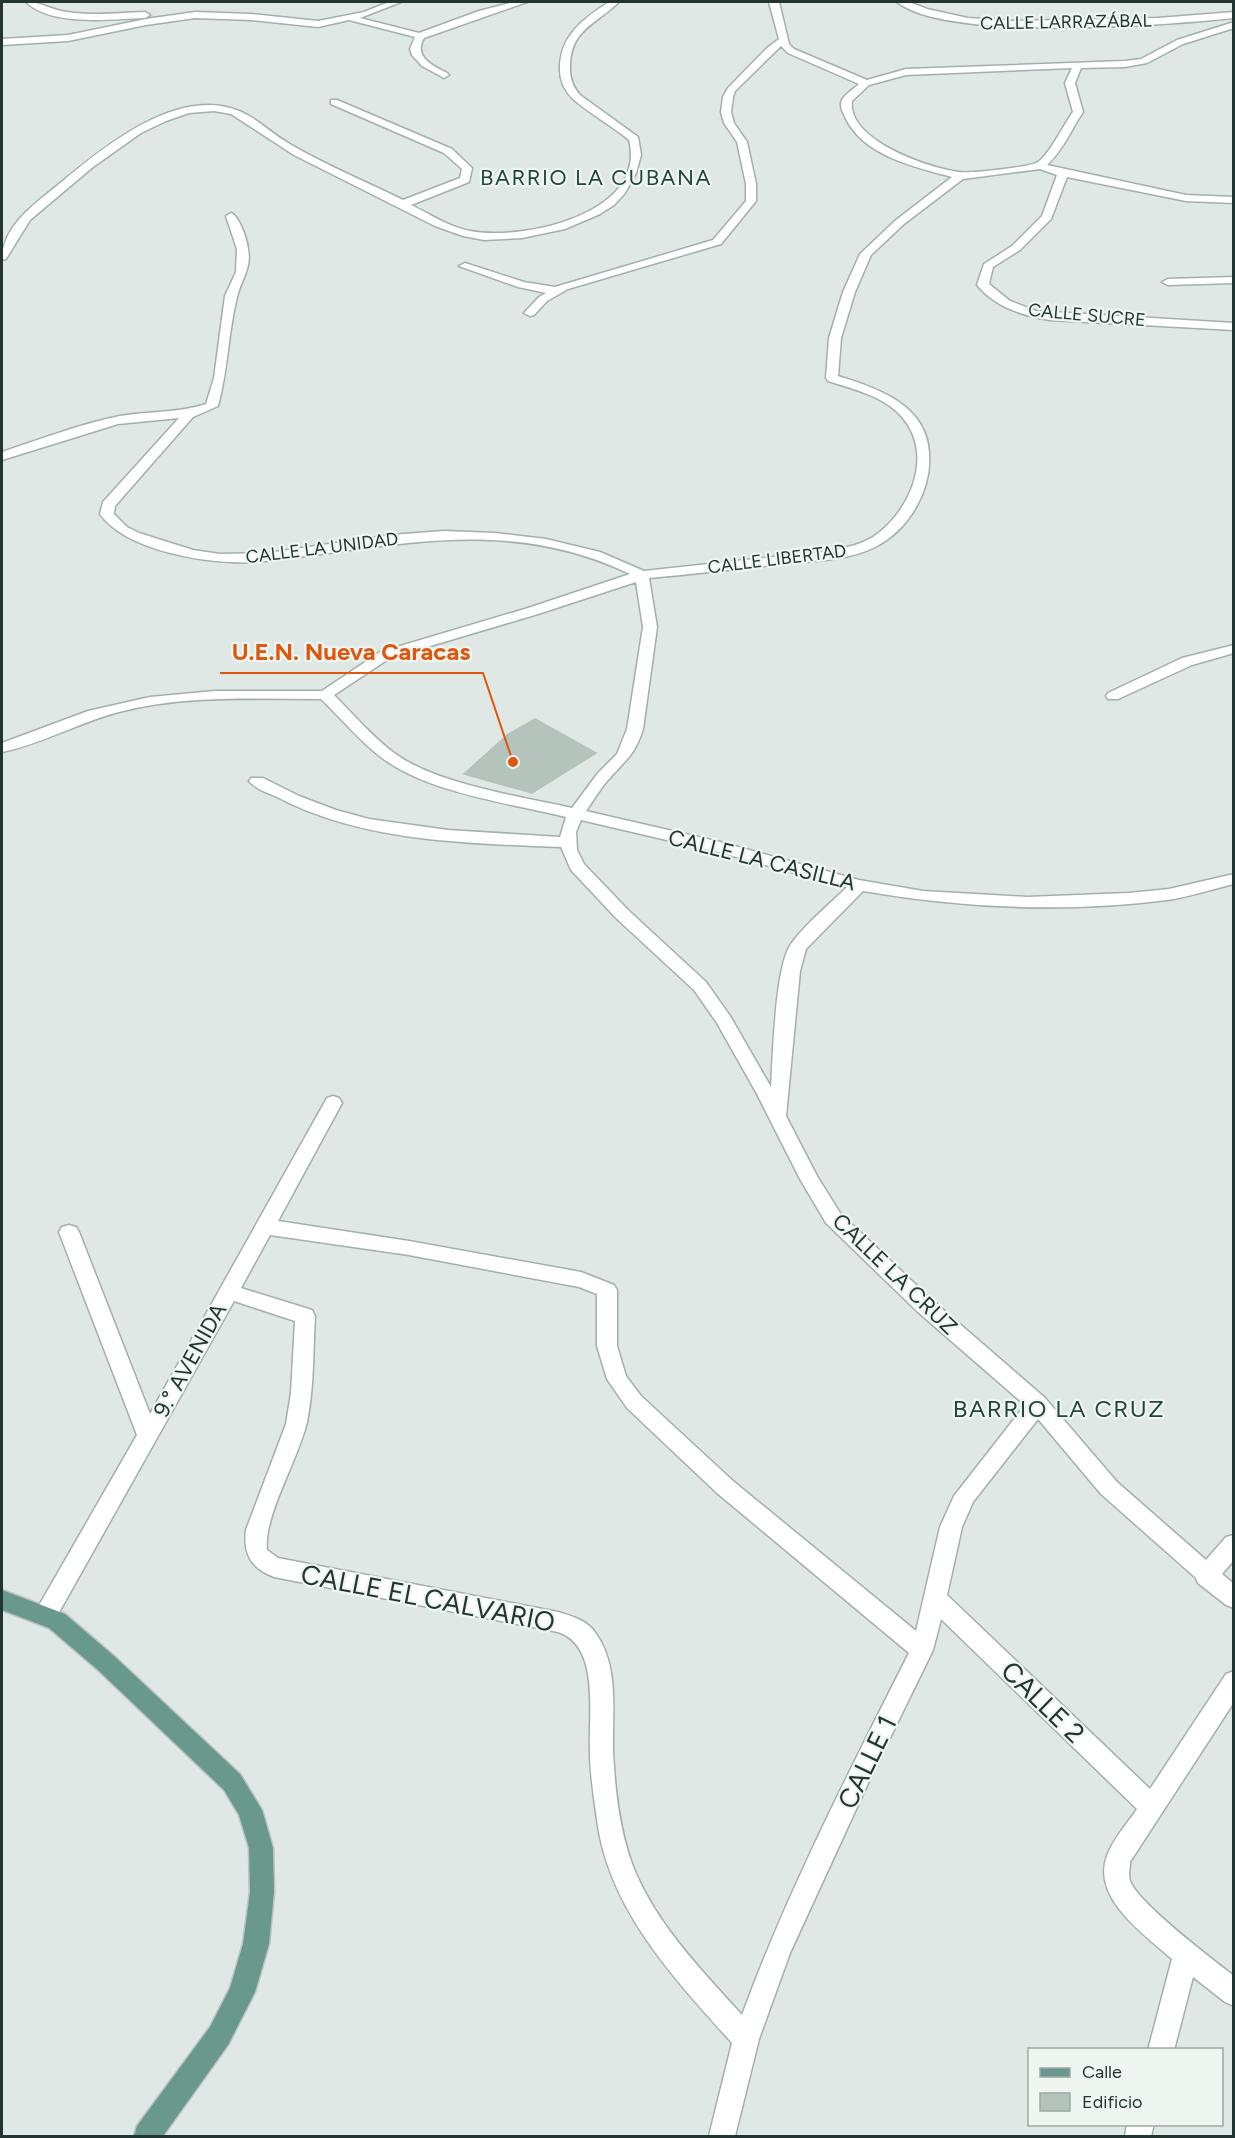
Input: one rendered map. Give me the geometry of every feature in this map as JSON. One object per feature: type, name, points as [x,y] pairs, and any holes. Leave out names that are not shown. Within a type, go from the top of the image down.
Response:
[{"type":"main road","points":[[2,1600],[57,1621],[106,1663],[232,1782],[250,1810],[261,1848],[261,1892],[256,1944],[242,1992],[219,2036],[147,2136]]},
{"type":"street","points":[[31,2],[46,11],[65,14],[251,16],[300,24],[352,18],[396,2]]},
{"type":"street","points":[[444,75],[420,62],[414,49],[420,36],[482,13],[522,2]]},
{"type":"street","points":[[2,257],[26,218],[126,139],[161,119],[186,110],[215,108],[240,113],[266,135],[302,155],[457,231],[490,237],[540,232],[575,222],[601,210],[614,200],[630,175],[638,155],[634,139],[576,97],[566,81],[564,55],[568,41],[574,33],[614,2]]},
{"type":"street","points":[[774,2],[785,45],[797,56],[866,83]]},
{"type":"street","name":"CALLE LARRAZÁBAL","points":[[902,2],[948,18],[979,24],[1128,22],[1233,15]]},
{"type":"street","points":[[2,42],[68,38],[146,22],[195,15]]},
{"type":"street","points":[[352,18],[420,36]]},
{"type":"street","points":[[1233,26],[1180,42],[1144,61],[1077,67],[906,72],[866,83],[847,100],[846,108],[847,115],[862,134],[895,156],[960,176],[1040,166],[1063,173],[1186,198],[1233,200]]},
{"type":"street","points":[[530,313],[543,299],[556,291],[619,269],[717,242],[751,201],[751,184],[742,142],[729,123],[726,112],[728,97],[731,90],[770,50],[784,40]]},
{"type":"street","points":[[1040,166],[1054,153],[1064,131],[1078,112],[1070,83],[1077,67]]},
{"type":"street","points":[[334,102],[448,152],[467,168],[465,180],[457,185],[403,204]]},
{"type":"street","name":"CALLE SUCRE","points":[[1063,173],[1047,217],[1016,248],[988,266],[983,285],[990,293],[1016,308],[1036,314],[1189,322],[1233,327]]},
{"type":"street","name":"CALLE LIBERTAD","points":[[324,695],[385,655],[533,611],[642,575],[829,555],[857,549],[878,540],[895,525],[913,499],[921,482],[925,464],[922,436],[905,412],[885,399],[832,378],[835,338],[849,292],[866,254],[900,222],[960,176]]},
{"type":"street","name":"CALLE LA UNIDAD","points":[[231,216],[243,249],[242,272],[231,296],[220,378],[212,406],[189,414],[108,505],[107,513],[114,524],[129,534],[208,557],[238,559],[409,537],[498,538],[573,547],[618,562],[642,575]]},
{"type":"street","points":[[465,266],[522,285],[556,291]]},
{"type":"street","points":[[1168,282],[1233,280]]},
{"type":"street","points":[[2,456],[102,425],[136,417],[155,414],[189,414]]},
{"type":"street","points":[[257,781],[299,804],[379,827],[471,837],[569,842],[568,832],[575,815],[603,776],[623,757],[635,729],[650,627],[642,575]]},
{"type":"street","points":[[1113,696],[1186,663],[1233,649]]},
{"type":"street","points":[[2,748],[114,708],[150,701],[196,697],[324,695]]},
{"type":"street","name":"CALLE LA CASILLA","points":[[324,695],[391,758],[415,772],[476,791],[720,847],[859,885],[923,896],[1027,902],[1169,894],[1233,879]]},
{"type":"street","name":"CALLE LA CRUZ","points":[[569,842],[569,850],[576,866],[622,914],[700,986],[724,1020],[778,1117],[809,1179],[834,1218],[925,1306],[1038,1404],[1109,1488],[1233,1598]]},
{"type":"street","points":[[778,1117],[786,1006],[791,971],[798,946],[859,885]]},
{"type":"street","name":"9.° AVENIDA","points":[[45,1616],[229,1292],[333,1103]]},
{"type":"street","points":[[265,1227],[409,1248],[581,1281],[607,1290],[607,1346],[617,1379],[634,1402],[725,1487],[922,1650]]},
{"type":"street","points":[[69,1232],[148,1436]]},
{"type":"street","name":"CALLE EL CALVARIO","points":[[229,1292],[305,1316],[301,1393],[296,1424],[257,1530],[254,1548],[261,1561],[274,1567],[558,1622],[578,1629],[588,1639],[597,1665],[602,1763],[609,1824],[620,1869],[644,1916],[685,1970],[746,2039]]},
{"type":"street","name":"CALLE 1","points":[[722,2136],[746,2039],[779,1949],[861,1773],[922,1650],[951,1527],[965,1496],[1038,1404]]},
{"type":"street","points":[[1206,1576],[1233,1544]]},
{"type":"street","name":"CALLE 2","points":[[935,1598],[1151,1806]]},
{"type":"street","points":[[1233,1681],[1118,1859],[1117,1882],[1130,1902],[1186,1954],[1233,1993]]},
{"type":"street","points":[[1161,2048],[1186,1954]]},
{"type":"building","points":[[535,719],[596,753],[532,793],[464,774],[507,735]]},
{"type":"place","name":"U.E.N. Nueva Caracas","points":[[513,762]]},
{"type":"district","name":"BARRIO LA CUBANA","points":[[596,177]]},
{"type":"district","name":"BARRIO LA CRUZ","points":[[1059,1408]]}]
